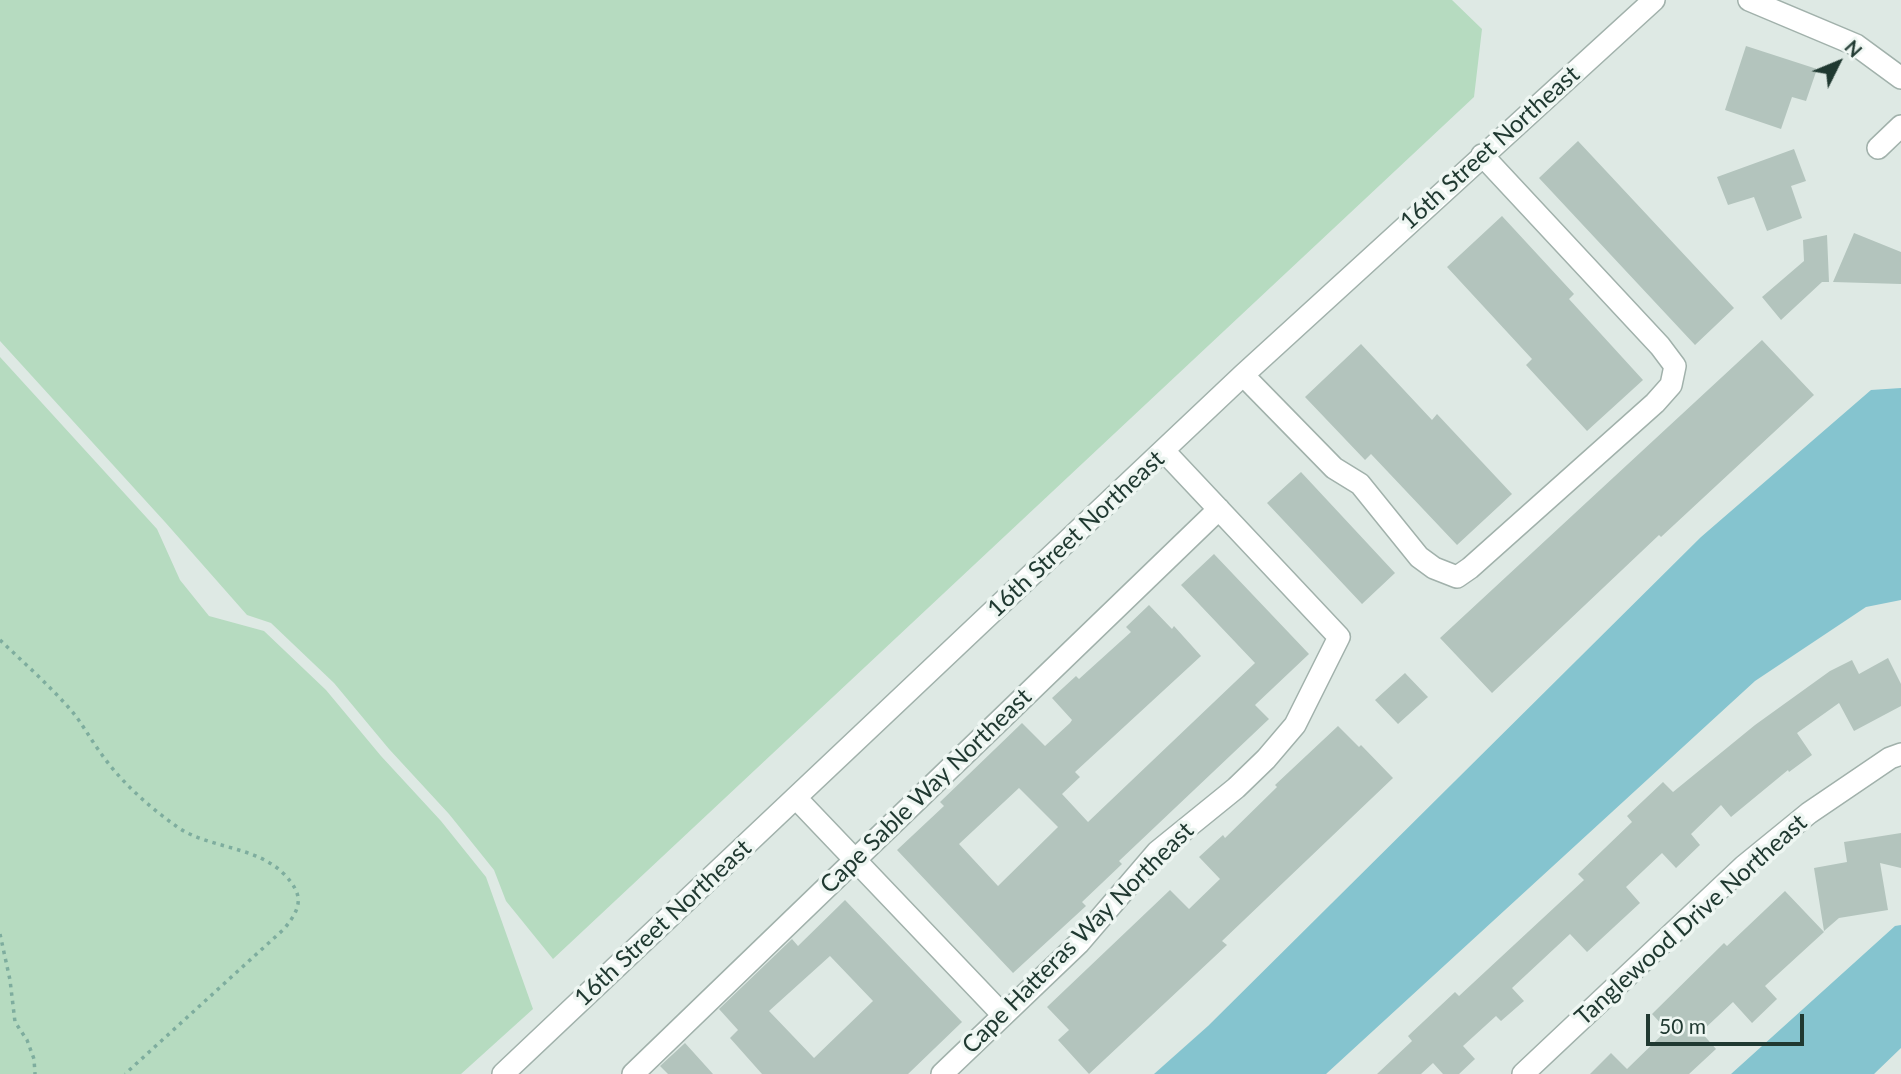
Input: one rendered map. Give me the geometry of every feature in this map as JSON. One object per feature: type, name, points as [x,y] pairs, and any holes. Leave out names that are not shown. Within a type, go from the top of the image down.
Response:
[{"type":"street","name":"16th Street Northeast","points":[[503,1074],[1243,375],[1654,0]]},
{"type":"street","points":[[1749,0],[1856,45],[1901,78]]},
{"type":"street","points":[[1878,148],[1901,126]]},
{"type":"street","points":[[1243,375],[1334,468],[1360,484],[1419,556],[1434,568],[1457,577],[1655,403],[1671,385],[1675,366],[1660,346],[1482,155]]},
{"type":"street","points":[[1164,450],[1219,509]]},
{"type":"street","name":"Cape Hatteras Way Northeast","points":[[942,1074],[1079,943],[1157,852],[1236,788],[1266,759],[1295,724],[1339,637],[1219,509]]},
{"type":"street","name":"Cape Sable Way Northeast","points":[[633,1074],[1219,509]]},
{"type":"street","name":"Tanglewood Drive Northeast","points":[[1523,1074],[1744,866],[1809,813],[1890,758],[1901,754]]},
{"type":"street","points":[[796,797],[1003,1015]]},
{"type":"path","points":[[0,640],[68,706],[124,782],[151,807],[179,828],[240,849],[270,863],[283,873],[297,890],[299,902],[295,915],[284,929],[125,1074]]},
{"type":"path","points":[[0,934],[10,980],[15,1022],[27,1040],[34,1059],[34,1074]]},
{"type":"green space","points":[[0,0],[1452,0],[1482,29],[1474,97],[553,959],[506,901],[494,870],[449,814],[389,749],[334,683],[271,623],[247,615],[0,341]]},
{"type":"green space","points":[[0,357],[157,529],[180,580],[209,616],[264,631],[326,690],[381,756],[441,821],[486,877],[533,1009],[461,1074],[0,1074]]},
{"type":"water","points":[[1901,388],[1901,600],[1866,607],[1755,681],[1326,1074],[1154,1074],[1208,1026],[1701,537],[1871,390]]},
{"type":"water","points":[[1901,925],[1901,1048],[1874,1074],[1731,1074],[1895,926]]},
{"type":"building","points":[[1746,46],[1817,69],[1806,101],[1792,97],[1781,129],[1725,110]]},
{"type":"building","points":[[1578,141],[1734,308],[1695,345],[1539,178]]},
{"type":"building","points":[[1794,149],[1806,181],[1791,186],[1802,218],[1767,231],[1754,197],[1728,205],[1717,177]]},
{"type":"building","points":[[1502,216],[1574,294],[1569,299],[1643,380],[1587,431],[1526,365],[1532,359],[1447,267]]},
{"type":"building","points":[[1854,233],[1901,252],[1901,284],[1833,282]]},
{"type":"building","points":[[1827,235],[1829,282],[1822,282],[1781,320],[1762,297],[1804,261],[1803,240]]},
{"type":"building","points":[[1762,340],[1814,395],[1661,537],[1659,535],[1492,693],[1440,638]]},
{"type":"building","points":[[1361,344],[1432,420],[1437,414],[1512,494],[1457,545],[1371,454],[1365,460],[1305,397]]},
{"type":"building","points":[[1301,472],[1395,573],[1362,604],[1267,503]]},
{"type":"building","points":[[1214,554],[1309,654],[1255,705],[1269,719],[1119,861],[1122,864],[1082,902],[1086,906],[1013,973],[897,850],[944,806],[940,802],[1022,723],[1045,746],[1070,723],[1072,720],[1052,698],[1076,676],[1079,679],[1131,632],[1126,627],[1149,605],[1172,629],[1174,626],[1201,656],[1075,772],[1080,777],[1062,794],[1088,822],[1255,663],[1181,585]],"holes":[[[1019,788],[1058,827],[998,886],[959,844]]]},
{"type":"building","points":[[1888,658],[1901,684],[1901,706],[1854,731],[1839,703],[1797,733],[1812,755],[1789,772],[1788,770],[1731,817],[1721,805],[1691,834],[1700,845],[1676,868],[1662,853],[1626,887],[1640,903],[1587,952],[1570,934],[1512,988],[1524,1001],[1501,1021],[1496,1016],[1463,1046],[1475,1059],[1459,1074],[1443,1074],[1433,1063],[1421,1074],[1377,1074],[1412,1041],[1408,1036],[1455,992],[1459,996],[1584,880],[1578,874],[1632,822],[1627,816],[1663,782],[1673,792],[1755,725],[1830,671],[1852,660],[1859,674]]},
{"type":"building","points":[[1405,673],[1428,697],[1398,724],[1375,700]]},
{"type":"building","points":[[1338,726],[1393,778],[1222,941],[1227,945],[1089,1074],[1058,1040],[1069,1030],[1047,1007],[1170,890],[1189,909],[1220,879],[1199,857],[1223,835],[1225,838],[1277,787],[1275,785]]},
{"type":"building","points":[[1901,833],[1901,868],[1880,863],[1888,910],[1839,918],[1824,931],[1814,868],[1847,862],[1844,842]]},
{"type":"building","points":[[1785,891],[1824,932],[1765,986],[1777,999],[1752,1023],[1733,1002],[1701,1032],[1716,1049],[1689,1074],[1590,1074],[1611,1053],[1627,1069],[1667,1030],[1652,1014],[1724,943],[1727,946]]},
{"type":"building","points":[[845,900],[962,1022],[908,1074],[762,1074],[730,1038],[738,1030],[719,1009],[792,939],[798,946]],"holes":[[[830,956],[873,1001],[814,1058],[769,1011]]]},
{"type":"building","points":[[685,1043],[713,1074],[668,1074],[660,1066]]}]
